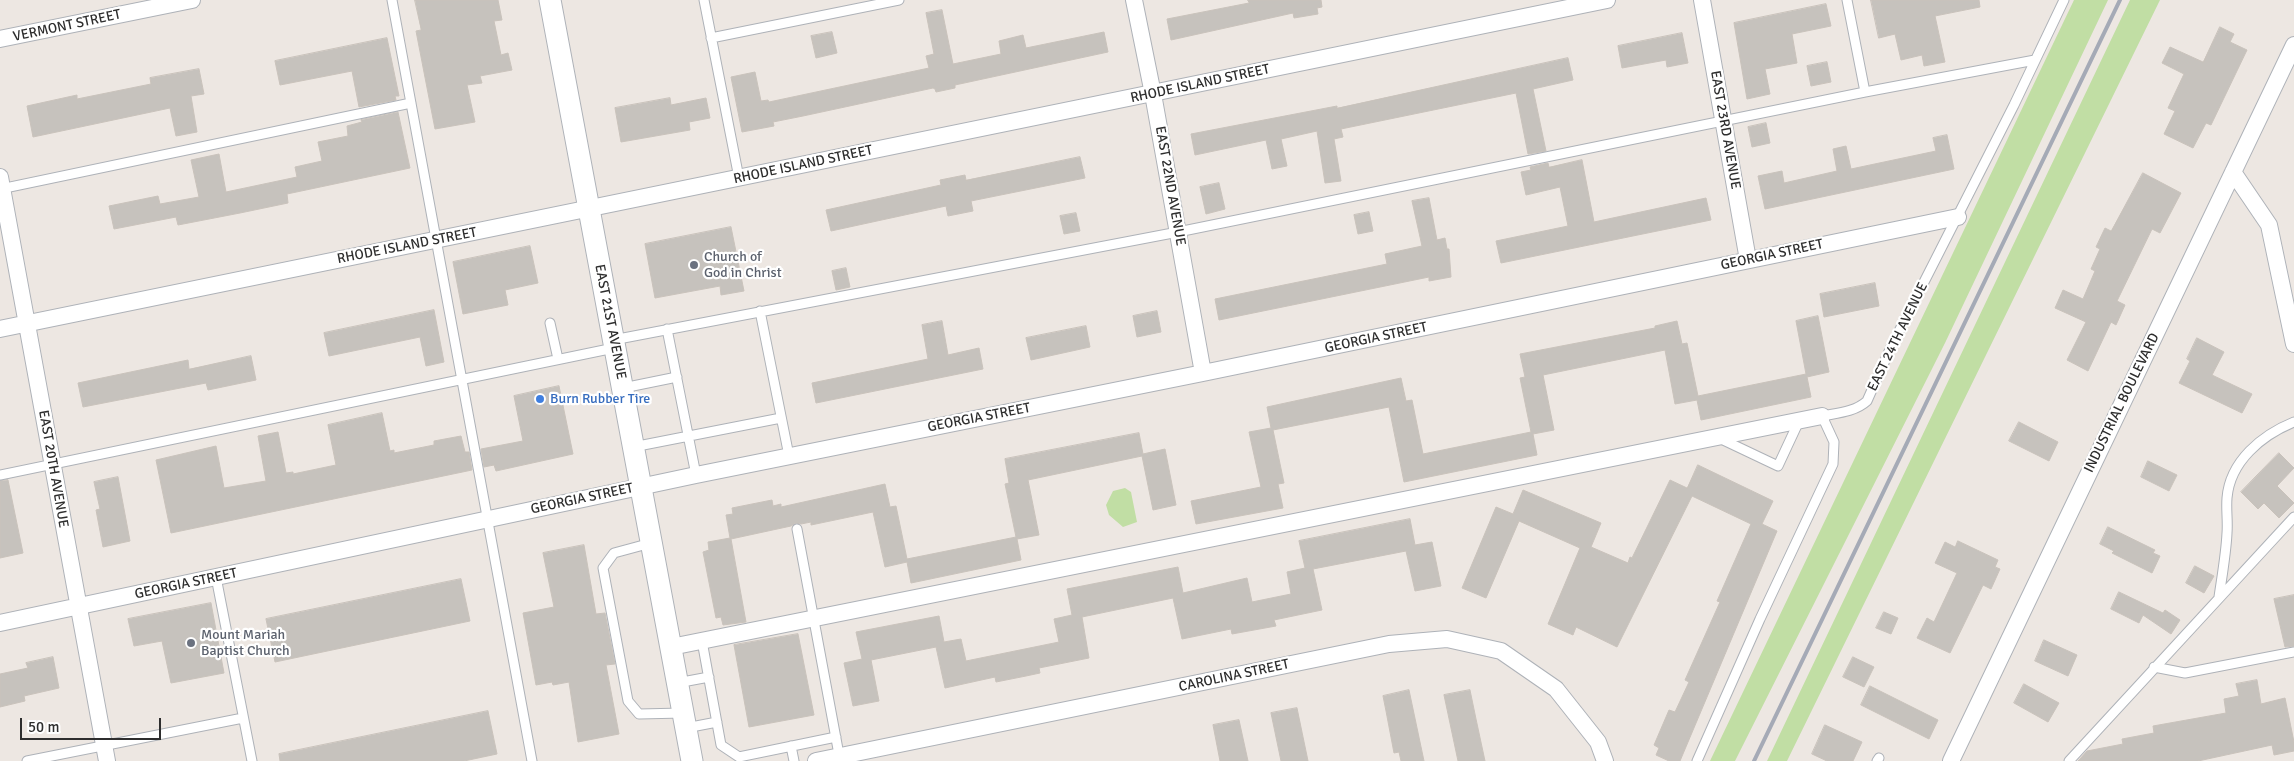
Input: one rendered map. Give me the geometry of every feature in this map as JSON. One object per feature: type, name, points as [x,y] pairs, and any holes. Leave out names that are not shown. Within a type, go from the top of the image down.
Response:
[{"type":"street","name":"VERMONT STREET","points":[[0,39],[192,0]]},
{"type":"street","name":"EAST 21ST AVENUE","points":[[550,0],[692,761]]},
{"type":"street","name":"EAST 22ND AVENUE","points":[[1134,0],[1154,94],[1203,373]]},
{"type":"street","name":"RHODE ISLAND STREET","points":[[0,329],[1607,0]]},
{"type":"street","name":"EAST 23RD AVENUE","points":[[1702,0],[1748,260]]},
{"type":"street","name":"INDUSTRIAL BOULEVARD","points":[[1951,761],[2294,45]]},
{"type":"street","points":[[2233,172],[2269,225],[2291,312],[2294,344]]},
{"type":"street","name":"EAST 20TH AVENUE","points":[[1,185],[105,753]]},
{"type":"street","name":"GEORGIA STREET","points":[[0,623],[696,475],[1203,373],[1958,216]]},
{"type":"street","points":[[670,647],[1822,416]]},
{"type":"street","name":"CAROLINA STREET","points":[[816,761],[840,759],[1389,644],[1447,639],[1501,651],[1556,689],[1598,742],[1604,761]]},
{"type":"lane","points":[[392,0],[532,761]]},
{"type":"lane","points":[[704,0],[739,178]]},
{"type":"lane","points":[[711,38],[899,0]]},
{"type":"lane","points":[[1847,0],[1865,92]]},
{"type":"lane","name":"EAST 24TH AVENUE","points":[[1822,416],[1851,410],[1867,401],[1891,348],[2064,0]]},
{"type":"lane","points":[[0,475],[558,359],[667,329],[1178,232],[1865,92],[2035,60]]},
{"type":"lane","points":[[1,185],[411,103]]},
{"type":"lane","points":[[760,311],[790,456]]},
{"type":"lane","points":[[550,323],[558,359]]},
{"type":"lane","points":[[667,329],[696,475]]},
{"type":"lane","points":[[622,388],[677,377]]},
{"type":"lane","points":[[1697,761],[1760,618],[1833,464],[1834,442],[1822,416]]},
{"type":"lane","points":[[633,447],[781,418]]},
{"type":"lane","points":[[1718,438],[1778,466],[1799,421]]},
{"type":"lane","points":[[2219,597],[2227,533],[2227,498],[2232,479],[2250,450],[2261,440],[2294,422]]},
{"type":"lane","points":[[2069,761],[2294,517]]},
{"type":"lane","points":[[797,529],[840,759]]},
{"type":"lane","points":[[651,543],[614,553],[603,568],[628,701],[639,714],[684,721],[717,722]]},
{"type":"lane","points":[[216,577],[252,761]]},
{"type":"lane","points":[[702,641],[721,745],[739,757],[749,758],[791,746],[836,737]]},
{"type":"lane","points":[[2154,667],[2185,673],[2294,652]]},
{"type":"lane","points":[[678,683],[709,677]]},
{"type":"lane","points":[[27,761],[105,753],[243,718]]},
{"type":"lane","points":[[791,746],[794,761]]},
{"type":"green space","points":[[2074,0],[2108,0],[1945,343],[1735,761],[1710,761]]},
{"type":"green space","points":[[2130,0],[2160,0],[1787,761],[1767,761]]},
{"type":"green space","points":[[1125,488],[1131,492],[1137,522],[1123,527],[1109,515],[1106,505],[1113,491]]},
{"type":"building","points":[[415,0],[498,0],[502,20],[494,21],[501,55],[508,53],[512,70],[480,76],[482,83],[467,85],[475,122],[435,129],[416,31],[421,30]]},
{"type":"building","points":[[1248,0],[1321,0],[1322,7],[1317,8],[1318,14],[1294,18],[1293,13],[1171,40],[1167,19],[1249,3]]},
{"type":"building","points":[[1871,0],[1979,0],[1980,7],[1935,16],[1945,62],[1924,66],[1922,55],[1901,60],[1895,34],[1879,38]]},
{"type":"building","points":[[1826,4],[1831,26],[1792,34],[1797,63],[1765,69],[1770,94],[1747,99],[1734,23]]},
{"type":"building","points":[[942,10],[953,64],[1001,54],[999,41],[1023,35],[1026,48],[1104,32],[1108,52],[955,85],[955,88],[936,92],[933,88],[773,122],[774,126],[742,132],[731,77],[755,72],[761,101],[768,100],[769,102],[929,68],[926,56],[934,54],[926,13]]},
{"type":"building","points":[[2220,27],[2234,34],[2230,42],[2247,50],[2211,125],[2206,123],[2193,148],[2164,134],[2175,111],[2168,108],[2184,74],[2162,63],[2170,47],[2203,62]]},
{"type":"building","points":[[832,32],[837,53],[816,58],[811,36]]},
{"type":"building","points":[[1682,33],[1688,63],[1667,67],[1666,60],[1622,68],[1618,46]]},
{"type":"building","points":[[387,38],[399,96],[395,96],[396,100],[359,107],[352,71],[280,85],[275,61]]},
{"type":"building","points":[[1568,58],[1573,80],[1533,89],[1546,151],[1528,154],[1516,93],[1341,129],[1343,137],[1334,139],[1341,181],[1325,183],[1317,131],[1281,139],[1287,166],[1272,169],[1266,140],[1195,155],[1191,134],[1337,106],[1337,108]]},
{"type":"building","points":[[1827,62],[1831,82],[1811,86],[1807,66]]},
{"type":"building","points":[[199,69],[204,94],[191,96],[197,132],[176,136],[170,108],[33,137],[27,106],[77,95],[77,99],[151,84],[150,78]]},
{"type":"building","points":[[670,98],[671,105],[706,98],[710,118],[689,122],[690,130],[621,142],[615,108]]},
{"type":"building","points":[[398,112],[410,168],[287,194],[288,203],[240,213],[178,225],[176,217],[114,229],[109,206],[158,196],[160,204],[199,197],[191,160],[219,154],[226,192],[297,177],[295,167],[322,161],[318,142],[348,136],[347,126],[362,122],[361,120]]},
{"type":"building","points":[[1766,123],[1770,143],[1752,147],[1748,127]]},
{"type":"building","points":[[1947,135],[1954,169],[1765,209],[1758,176],[1782,171],[1784,183],[1837,171],[1833,149],[1846,146],[1851,169],[1936,151],[1933,138]]},
{"type":"building","points":[[1080,157],[1085,178],[971,201],[973,211],[948,216],[946,206],[831,231],[826,210],[941,185],[940,180],[965,175],[966,180]]},
{"type":"building","points":[[1582,160],[1594,222],[1706,198],[1711,220],[1501,263],[1496,241],[1568,226],[1560,187],[1526,195],[1521,172],[1531,170],[1530,167],[1548,163],[1549,167]]},
{"type":"building","points":[[2143,173],[2181,193],[2160,233],[2152,229],[2117,301],[2125,305],[2116,325],[2111,322],[2088,371],[2067,360],[2086,322],[2055,308],[2063,290],[2083,299],[2095,271],[2091,269],[2100,249],[2096,247],[2105,228],[2111,231]]},
{"type":"building","points":[[1219,183],[1225,209],[1206,214],[1200,187]]},
{"type":"building","points":[[1429,198],[1437,240],[1445,238],[1447,249],[1449,249],[1451,277],[1429,281],[1429,277],[1219,320],[1215,299],[1387,264],[1385,254],[1422,246],[1412,201]]},
{"type":"building","points":[[1369,212],[1373,231],[1358,234],[1354,215]]},
{"type":"building","points":[[1076,213],[1080,231],[1064,234],[1060,216]]},
{"type":"building","name":"Church of God in Christ","points":[[731,227],[744,291],[721,295],[720,286],[655,298],[645,244]]},
{"type":"building","points":[[530,246],[538,283],[505,290],[508,305],[463,314],[453,262]]},
{"type":"building","points":[[846,268],[850,287],[836,290],[832,271]]},
{"type":"building","points":[[1875,283],[1879,306],[1824,317],[1820,294]]},
{"type":"building","points":[[434,310],[444,362],[426,366],[420,337],[329,356],[324,333]]},
{"type":"building","points":[[1157,311],[1161,332],[1137,337],[1133,316]]},
{"type":"building","points":[[1818,316],[1829,372],[1807,377],[1811,397],[1701,420],[1697,400],[1675,404],[1665,350],[1543,375],[1554,430],[1533,434],[1537,455],[1404,482],[1389,407],[1273,430],[1284,483],[1278,484],[1283,508],[1196,524],[1191,501],[1261,487],[1249,432],[1271,428],[1267,407],[1401,378],[1406,401],[1412,400],[1423,454],[1531,432],[1520,378],[1525,377],[1520,354],[1655,328],[1655,326],[1677,321],[1682,344],[1687,343],[1698,396],[1806,374],[1796,321]]},
{"type":"building","points":[[942,321],[948,355],[979,348],[983,369],[816,403],[812,383],[928,359],[922,325]]},
{"type":"building","points":[[1086,326],[1090,347],[1031,360],[1026,338]]},
{"type":"building","points":[[2197,338],[2224,352],[2212,375],[2252,394],[2242,413],[2179,383],[2190,361],[2187,359]]},
{"type":"building","points":[[251,356],[256,380],[208,390],[206,383],[83,407],[78,383],[188,360],[189,369]]},
{"type":"building","points":[[559,386],[573,454],[496,471],[494,465],[484,467],[481,449],[523,441],[514,396]]},
{"type":"building","points":[[382,413],[390,451],[394,450],[394,453],[434,445],[434,441],[461,436],[465,452],[469,452],[472,470],[171,533],[156,460],[216,446],[224,488],[266,481],[258,436],[278,432],[286,473],[293,472],[293,474],[336,465],[328,425]]},
{"type":"building","points":[[2019,422],[2058,442],[2049,461],[2009,441]]},
{"type":"building","points":[[1139,433],[1143,454],[1165,449],[1176,505],[1153,510],[1142,456],[1028,480],[1039,535],[1017,539],[1021,560],[911,583],[907,562],[885,567],[873,512],[811,525],[811,522],[796,523],[791,526],[731,539],[746,622],[723,625],[721,617],[716,618],[703,552],[709,550],[708,542],[730,538],[726,515],[733,514],[732,508],[772,500],[773,506],[781,504],[781,507],[885,484],[890,507],[896,506],[907,559],[1016,537],[1005,484],[1009,483],[1005,459]]},
{"type":"building","points":[[2279,453],[2294,468],[2277,486],[2294,503],[2279,518],[2264,503],[2258,509],[2241,492]]},
{"type":"building","points":[[2148,461],[2177,475],[2169,491],[2141,477]]},
{"type":"building","points":[[1698,465],[1773,501],[1762,524],[1777,531],[1680,761],[1669,761],[1656,755],[1659,748],[1654,745],[1669,710],[1675,712],[1689,682],[1685,680],[1720,602],[1717,601],[1751,524],[1692,496],[1617,647],[1576,627],[1573,635],[1548,624],[1580,548],[1519,521],[1486,598],[1462,588],[1496,507],[1513,514],[1523,490],[1601,523],[1591,547],[1628,563],[1670,480],[1687,488]]},
{"type":"building","points":[[118,477],[130,541],[103,547],[96,510],[100,509],[94,482]]},
{"type":"building","points":[[8,480],[23,553],[0,558],[0,481]]},
{"type":"building","points":[[1410,519],[1415,545],[1432,542],[1441,586],[1415,591],[1406,551],[1313,569],[1322,610],[1274,620],[1276,626],[1232,634],[1231,629],[1182,639],[1173,598],[1082,617],[1089,658],[1039,668],[1040,673],[1026,676],[996,682],[995,677],[945,688],[936,647],[871,660],[879,701],[853,706],[844,663],[862,659],[856,632],[939,616],[944,642],[961,639],[966,661],[1059,642],[1054,619],[1072,615],[1067,589],[1178,567],[1183,593],[1247,578],[1252,602],[1291,594],[1287,572],[1305,568],[1299,541]]},
{"type":"building","points":[[2108,527],[2155,550],[2153,553],[2160,556],[2152,573],[2112,553],[2114,551],[2100,544]]},
{"type":"building","points":[[1958,541],[1998,560],[1995,567],[2000,569],[1991,589],[1983,585],[1950,653],[1917,638],[1927,618],[1934,622],[1957,573],[1935,563],[1945,542],[1955,547]]},
{"type":"building","points":[[584,545],[596,614],[605,613],[615,664],[606,665],[619,734],[578,742],[569,682],[553,685],[552,682],[536,685],[523,613],[554,607],[543,553]]},
{"type":"building","points":[[2195,566],[2214,576],[2204,593],[2186,583]]},
{"type":"building","points":[[461,579],[470,621],[275,662],[266,619]]},
{"type":"building","points":[[2119,592],[2163,613],[2165,610],[2180,620],[2171,634],[2143,615],[2139,623],[2111,609]]},
{"type":"building","points":[[2294,595],[2294,646],[2285,647],[2274,599]]},
{"type":"building","name":"Mount Mariah Baptist Church","points":[[211,603],[224,673],[171,683],[162,641],[134,646],[128,619]]},
{"type":"building","points":[[1884,612],[1898,618],[1891,634],[1876,628]]},
{"type":"building","points":[[798,634],[814,715],[749,727],[734,645]]},
{"type":"building","points":[[2044,640],[2077,655],[2068,676],[2035,661]]},
{"type":"building","points":[[53,657],[59,688],[24,696],[25,701],[0,707],[0,674],[28,668],[26,663]]},
{"type":"building","points":[[1853,657],[1874,667],[1864,687],[1843,677]]},
{"type":"building","points":[[2257,680],[2261,704],[2285,698],[2294,742],[2294,751],[2274,755],[2272,745],[2198,761],[2078,761],[2087,751],[2123,744],[2122,739],[2154,733],[2153,726],[2226,713],[2224,699],[2239,696],[2236,684]]},
{"type":"building","points":[[2024,684],[2059,703],[2048,722],[2014,703]]},
{"type":"building","points":[[1870,686],[1938,720],[1929,739],[1861,705]]},
{"type":"building","points":[[1409,690],[1424,761],[1401,761],[1399,752],[1394,753],[1383,696]]},
{"type":"building","points":[[1470,690],[1485,761],[1458,761],[1444,695]]},
{"type":"building","points":[[1297,708],[1308,761],[1281,761],[1271,713]]},
{"type":"building","points":[[488,711],[497,754],[464,761],[280,761],[279,754]]},
{"type":"building","points":[[1239,720],[1248,761],[1220,761],[1213,725]]},
{"type":"building","points":[[1825,725],[1862,742],[1853,761],[1827,761],[1812,754]]},
{"type":"railway","points":[[1754,761],[2120,0]]},
{"type":"place","name":"Church of God in Christ","points":[[694,265]]},
{"type":"place","name":"Burn Rubber Tire","points":[[540,399]]},
{"type":"place","name":"Mount Mariah Baptist Church","points":[[191,643]]}]
